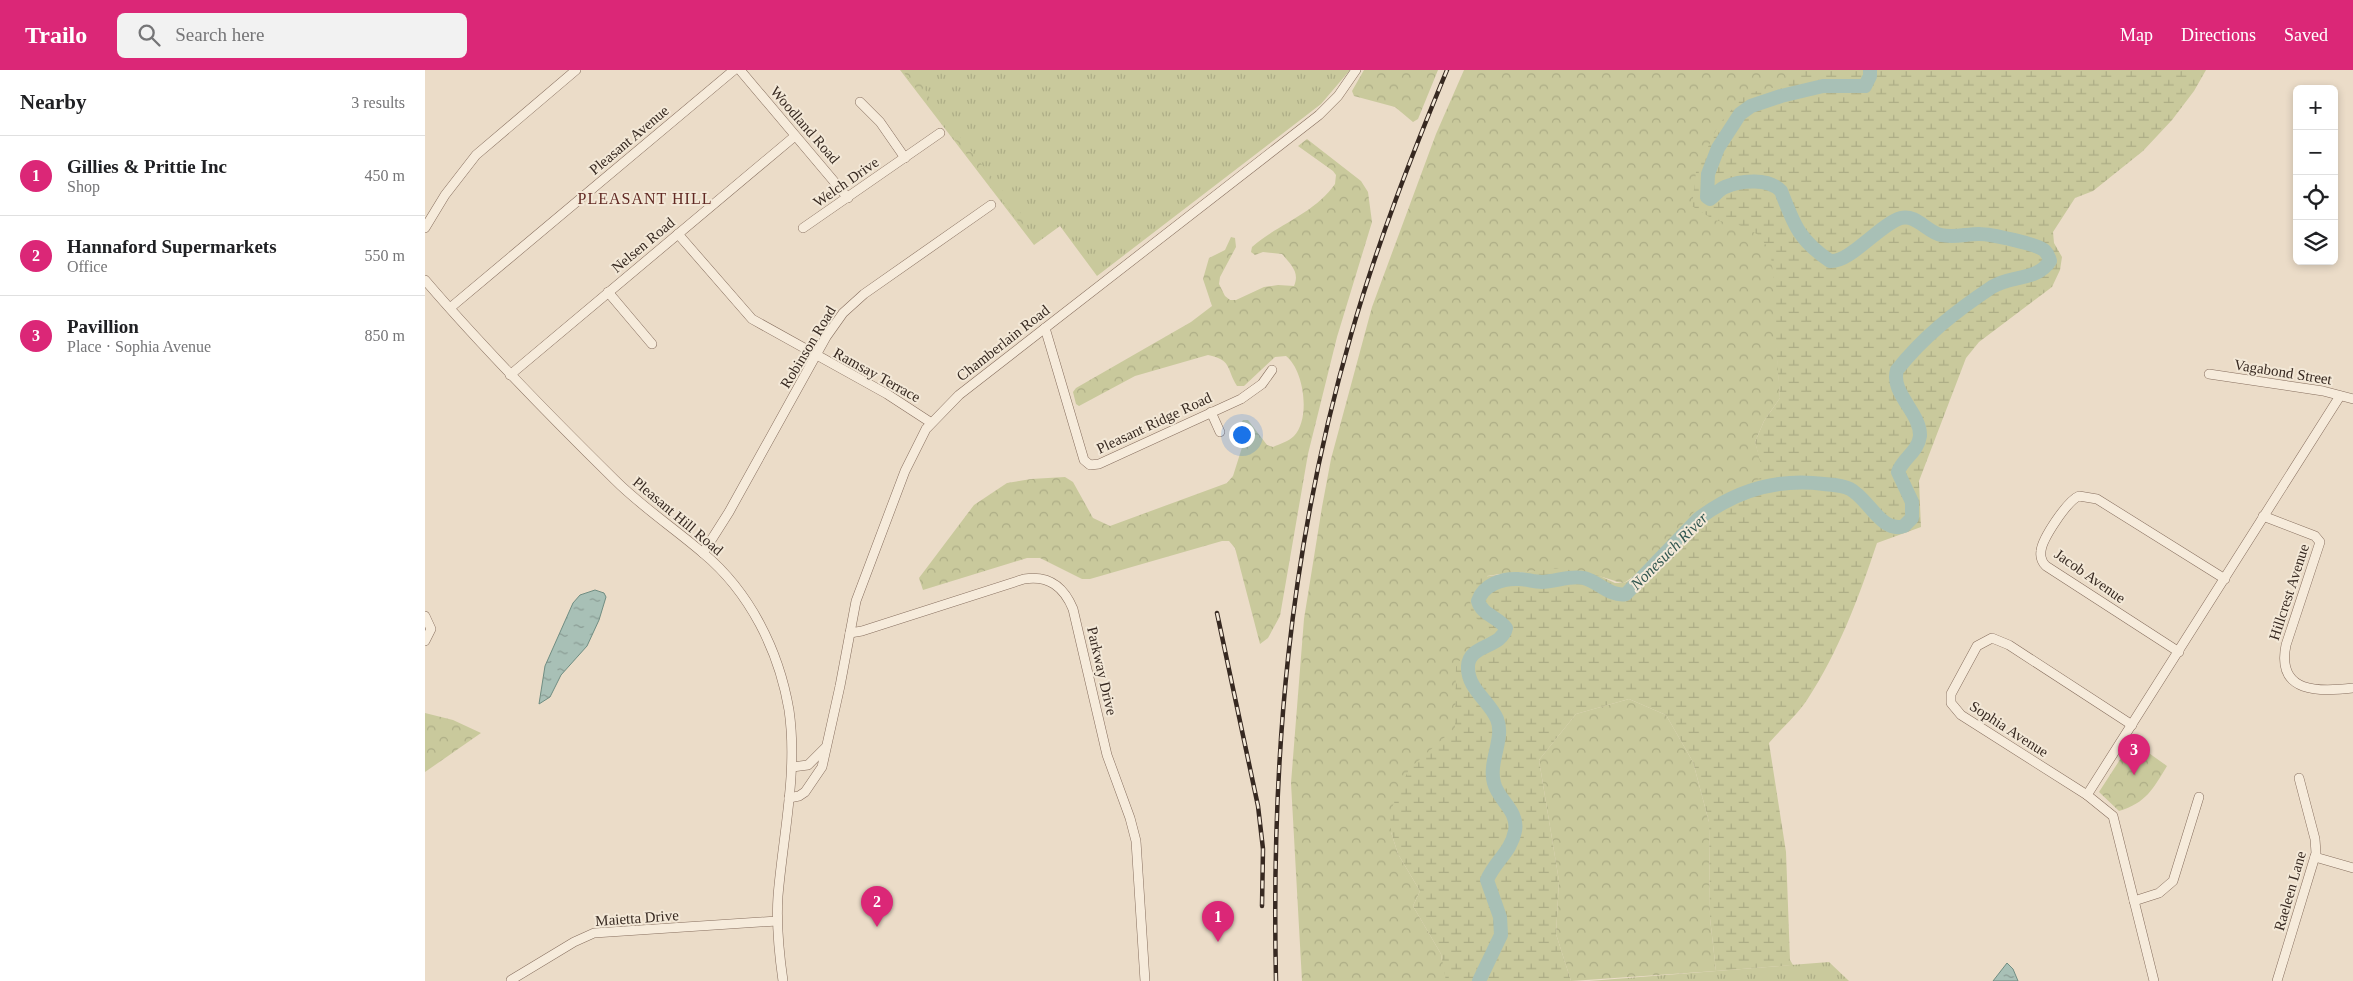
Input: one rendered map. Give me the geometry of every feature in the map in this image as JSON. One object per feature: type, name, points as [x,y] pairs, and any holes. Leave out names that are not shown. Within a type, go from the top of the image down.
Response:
[{"type":"street","points":[[425,228],[445,195],[476,155],[576,70]]},
{"type":"street","name":"Pleasant Avenue","points":[[450,308],[734,70]]},
{"type":"street","name":"Woodland Road","points":[[740,70],[795,136],[817,158],[848,198]]},
{"type":"street","name":"Chamberlain Road","points":[[789,798],[802,794],[810,786],[822,766],[856,601],[912,454],[931,422],[954,399],[1315,119],[1338,96],[1356,70]]},
{"type":"street","points":[[860,102],[880,122],[905,158]]},
{"type":"street","name":"Welch Drive","points":[[803,228],[940,133]]},
{"type":"street","name":"Nelsen Road","points":[[510,375],[795,136]]},
{"type":"street","name":"Robinson Road","points":[[703,553],[729,512],[834,324],[853,302],[991,205]]},
{"type":"street","name":"Ramsay Terrace","points":[[678,234],[747,315],[760,325],[887,394],[931,422]]},
{"type":"street","name":"Pleasant Hill Road","points":[[425,280],[510,375],[621,486],[703,553],[744,599],[762,628],[774,655],[789,712],[792,767],[777,922],[783,981]]},
{"type":"street","points":[[608,292],[652,344]]},
{"type":"street","name":"Pleasant Ridge Road","points":[[1045,328],[1084,460],[1090,465],[1099,464],[1253,392],[1273,370]]},
{"type":"street","name":"Vagabond Street","points":[[2209,374],[2323,391],[2353,399]]},
{"type":"street","points":[[2087,795],[2340,396]]},
{"type":"street","points":[[1211,412],[1220,432]]},
{"type":"street","name":"Jacob Avenue","points":[[2179,652],[2046,566],[2041,556],[2041,548],[2067,505],[2079,496],[2097,498],[2225,579]]},
{"type":"street","name":"Hillcrest Avenue","points":[[2263,516],[2315,536],[2320,542],[2286,646],[2285,660],[2289,676],[2297,684],[2309,689],[2353,688]]},
{"type":"street","name":"Parkway Drive","points":[[849,633],[862,631],[1024,578],[1045,578],[1063,590],[1073,609],[1107,755],[1130,818],[1136,841],[1145,981]]},
{"type":"street","points":[[425,616],[431,629],[425,641]]},
{"type":"street","name":"Sophia Avenue","points":[[2132,725],[2001,641],[1987,639],[1977,646],[1953,688],[1950,699],[1953,706],[1967,720],[2087,795],[2109,811],[2115,822],[2153,981]]},
{"type":"street","points":[[792,767],[808,765],[827,746]]},
{"type":"street","name":"Raeleen Lane","points":[[2277,981],[2315,856],[2315,839],[2299,778]]},
{"type":"street","points":[[2134,902],[2159,893],[2173,881],[2199,797]]},
{"type":"street","points":[[2315,856],[2353,868]]},
{"type":"street","name":"Maietta Drive","points":[[511,980],[574,942],[594,933],[777,922]]},
{"type":"green space","points":[[900,70],[1350,70],[1321,104],[1097,276],[1060,226],[1034,245]]},
{"type":"green space","points":[[902,70],[914,70],[932,102],[1022,215],[1027,227],[1025,230]]},
{"type":"green space","points":[[1364,70],[1438,70],[1418,119],[1413,122],[1395,107],[1354,96],[1352,91]]},
{"type":"green space","points":[[1464,70],[2097,70],[1894,391],[1624,583],[1601,577],[1556,572],[1514,572],[1487,576],[1498,624],[1446,981],[1302,981],[1291,783],[1304,619],[1331,459],[1372,307],[1436,134]],"holes":[[[1776,335],[1833,423],[1763,469],[1755,442],[1764,421],[1780,398]],[[1449,734],[1442,961],[1441,954],[1413,906],[1420,891],[1398,854],[1391,832]]]},
{"type":"green space","points":[[1787,70],[2206,70],[2194,91],[2172,120],[2143,151],[2093,191],[2075,198],[2053,232],[2054,243],[2062,257],[2060,270],[2052,287],[1979,342],[1966,358],[1919,481],[1921,527],[1877,543],[1855,603],[1829,662],[1803,706],[1769,743],[1786,852],[1790,960],[1793,965],[1716,971],[1710,918],[1709,822],[1693,762],[1666,715],[1629,699],[1576,714],[1539,760],[1559,881],[1556,934],[1571,981],[1446,981],[1441,954],[1413,906],[1420,891],[1398,854],[1391,832],[1390,812],[1409,769],[1455,728],[1456,664],[1493,631],[1471,612],[1470,597],[1474,585],[1481,577],[1562,568],[1600,576],[1615,583],[1624,583],[1630,580],[1705,500],[1736,491],[1764,476],[1755,442],[1764,421],[1780,398],[1776,347],[1775,287],[1770,250],[1757,234],[1737,224],[1714,220],[1692,206],[1696,172],[1719,124],[1743,97],[1753,92],[1786,85]]},
{"type":"green space","points":[[1307,139],[1361,181],[1368,192],[1372,222],[1337,337],[1308,454],[1280,616],[1268,638],[1260,644],[1235,548],[1229,541],[1222,541],[1090,579],[1082,579],[1040,558],[1027,558],[923,590],[919,578],[974,505],[1007,483],[1031,479],[1065,477],[1073,482],[1093,518],[1110,526],[1227,483],[1233,476],[1245,438],[1241,423],[1243,420],[1248,420],[1267,445],[1273,447],[1294,436],[1302,418],[1303,394],[1297,372],[1286,356],[1275,357],[1244,386],[1237,386],[1225,362],[1208,355],[1135,376],[1079,406],[1076,404],[1073,392],[1076,388],[1191,322],[1212,306],[1203,279],[1209,258],[1225,250],[1231,237],[1235,238],[1236,247],[1220,277],[1219,284],[1225,296],[1230,300],[1236,300],[1264,287],[1278,285],[1294,286],[1296,281],[1295,273],[1282,254],[1263,252],[1255,255],[1251,252],[1252,247],[1262,239],[1317,203],[1335,184],[1336,175],[1333,171],[1298,146]]},
{"type":"green space","points":[[1629,699],[1666,715],[1693,762],[1709,822],[1710,918],[1716,971],[1571,981],[1556,934],[1559,881],[1539,760],[1576,714]]},
{"type":"green space","points":[[425,713],[453,720],[481,733],[425,772]]},
{"type":"green space","points":[[2132,741],[2167,766],[2148,794],[2136,804],[2119,811],[2099,792]]},
{"type":"green space","points":[[1829,962],[1849,981],[1589,981]]},
{"type":"water","points":[[595,590],[604,593],[606,597],[599,620],[587,646],[561,675],[550,697],[539,704],[545,666],[573,603],[580,595]]},
{"type":"water","points":[[2007,963],[2013,969],[2018,981],[1993,981]]},
{"type":"waterway","name":"Nonesuch River","points":[[1479,981],[1501,935],[1500,917],[1487,880],[1510,845],[1515,831],[1514,817],[1494,783],[1493,767],[1499,734],[1497,719],[1475,688],[1469,674],[1468,666],[1474,654],[1499,639],[1506,628],[1480,606],[1478,601],[1484,591],[1494,584],[1506,580],[1522,579],[1542,582],[1579,577],[1615,593],[1626,594],[1698,519],[1712,509],[1742,494],[1774,485],[1807,483],[1844,487],[1857,494],[1875,514],[1889,525],[1896,527],[1904,526],[1912,518],[1912,502],[1898,472],[1919,442],[1920,436],[1916,419],[1898,387],[1897,370],[1929,335],[1979,296],[1999,283],[2038,272],[2050,261],[2045,251],[2041,248],[1985,234],[1941,235],[1906,217],[1893,222],[1847,256],[1830,261],[1804,239],[1794,223],[1781,191],[1776,187],[1762,182],[1739,183],[1723,188],[1710,199],[1707,197],[1708,174],[1718,148],[1740,114],[1751,106],[1781,96],[1823,86],[1865,86],[1870,76],[1870,70]]},
{"type":"railway","points":[[1276,981],[1275,898],[1281,735],[1288,655],[1312,495],[1330,415],[1361,301],[1395,201],[1447,70]]},
{"type":"railway","points":[[1217,613],[1258,806],[1263,849],[1262,906]]},
{"type":"place","name":"Pavillion","points":[[2134,775]]},
{"type":"place","name":"Hannaford Supermarkets","points":[[877,927]]},
{"type":"place","name":"Gillies & Prittie Inc","points":[[1218,942]]},
{"type":"district","name":"PLEASANT HILL","points":[[645,198]]}]
